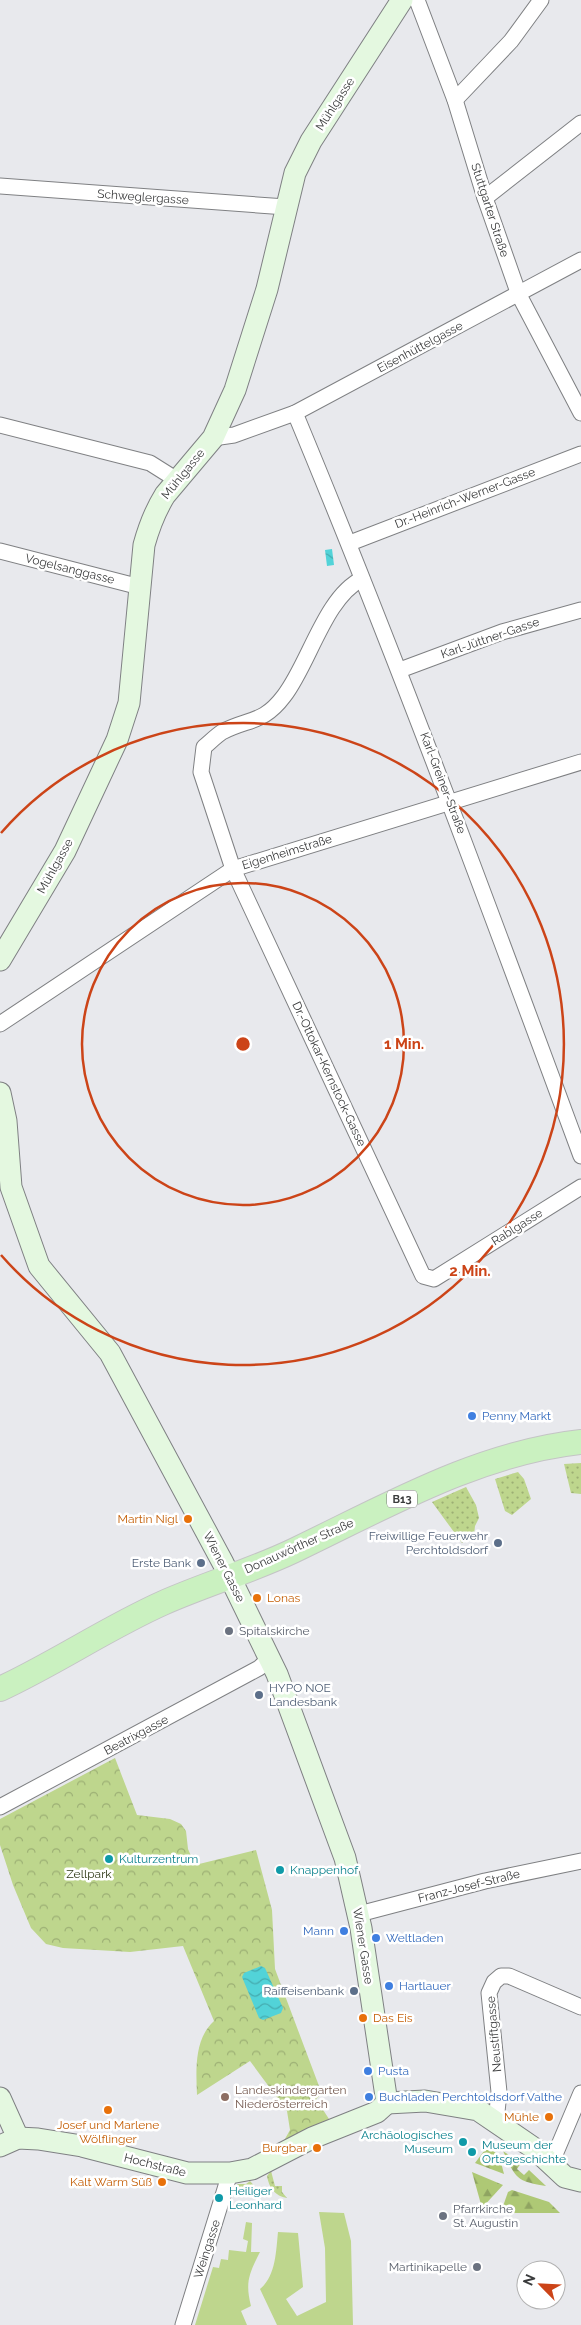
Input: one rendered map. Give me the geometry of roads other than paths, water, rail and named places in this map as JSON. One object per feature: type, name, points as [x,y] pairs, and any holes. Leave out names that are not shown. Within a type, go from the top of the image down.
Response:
[{"type":"main road","name":"Donauwörther Straße","points":[[0,1689],[40,1670],[162,1603],[281,1557],[463,1471],[540,1449],[581,1442]]},
{"type":"street","name":"Mühlgasse","points":[[0,960],[65,851],[117,740],[129,703],[144,545],[150,524],[158,505],[213,438],[223,417],[249,351],[267,289],[295,173],[311,141],[402,0]]},
{"type":"street","name":"Stuttgarter Straße","points":[[417,0],[455,100],[485,198],[519,295],[581,413]]},
{"type":"street","points":[[455,100],[511,42],[541,0]]},
{"type":"street","points":[[485,198],[581,123]]},
{"type":"street","name":"Schweglergasse","points":[[0,186],[286,207]]},
{"type":"street","name":"Eisenhüttelgasse","points":[[213,438],[234,435],[295,413],[519,295],[581,260]]},
{"type":"street","name":"Karl-Greiner-Straße","points":[[295,413],[350,543],[362,579],[451,801],[581,1156]]},
{"type":"street","points":[[223,417],[256,426]]},
{"type":"street","points":[[0,425],[150,463],[177,480]]},
{"type":"street","name":"Dr.-Heinrich-Werner-Gasse","points":[[350,543],[581,454]]},
{"type":"street","name":"Vogelsanggasse","points":[[0,551],[140,587]]},
{"type":"street","name":"Dr.-Ottokar-Kernstock-Gasse","points":[[362,579],[350,584],[337,600],[284,696],[264,717],[221,732],[204,747],[201,772],[233,869],[420,1272],[426,1278]]},
{"type":"street","name":"Karl-Jüttner-Gasse","points":[[400,670],[502,632],[581,610]]},
{"type":"street","name":"Eigenheimstraße","points":[[0,1024],[233,869],[581,762]]},
{"type":"street","name":"Wiener Gasse","points":[[0,1093],[6,1121],[6,1190],[39,1266],[110,1353],[230,1576],[269,1659],[345,1858],[358,1914],[387,2103]]},
{"type":"street","name":"Rablgasse","points":[[426,1278],[434,1279],[581,1187]]},
{"type":"street","name":"Beatrixgasse","points":[[0,1807],[259,1668],[269,1659]]},
{"type":"street","name":"Franz-Josef-Straße","points":[[358,1914],[485,1881],[581,1861]]},
{"type":"street","name":"Neustiftgasse","points":[[496,2122],[499,2092],[489,1993],[494,1982],[501,1976],[509,1976],[581,2008]]},
{"type":"street","points":[[552,2164],[581,2093]]},
{"type":"street","points":[[0,2098],[9,2142]]},
{"type":"street","points":[[387,2103],[425,2101],[478,2110],[535,2149],[565,2177],[581,2181]]},
{"type":"street","name":"Hochstraße","points":[[9,2142],[38,2138],[82,2146],[187,2174],[230,2173],[252,2169],[312,2138],[377,2112],[387,2103]]},
{"type":"street","name":"Weingasse","points":[[183,2325],[230,2173]]},
{"type":"water","points":[[332,549],[334,565],[327,566],[325,550]]},
{"type":"water","points":[[261,1966],[265,1968],[283,2008],[281,2013],[263,2020],[259,2018],[242,1977],[244,1973]]},
{"type":"place","name":"Penny Markt","points":[[472,1416]]},
{"type":"place","name":"Martin Nigl","points":[[188,1519]]},
{"type":"place","name":"Freiwillige Feuerwehr Perchtoldsdorf","points":[[498,1543]]},
{"type":"place","name":"Erste Bank","points":[[201,1563]]},
{"type":"place","name":"Lonas","points":[[257,1598]]},
{"type":"place","name":"Spitalskirche","points":[[229,1631]]},
{"type":"place","name":"HYPO NOE Landesbank","points":[[259,1695]]},
{"type":"place","name":"Kulturzentrum","points":[[109,1859]]},
{"type":"place","name":"Knappenhof","points":[[280,1870]]},
{"type":"place","name":"Mann","points":[[344,1931]]},
{"type":"place","name":"Weltladen","points":[[376,1938]]},
{"type":"place","name":"Hartlauer","points":[[389,1986]]},
{"type":"place","name":"Raiffeisenbank","points":[[354,1991]]},
{"type":"place","name":"Das Eis","points":[[363,2018]]},
{"type":"place","name":"Pusta","points":[[368,2071]]},
{"type":"place","name":"Landeskindergarten Niederösterreich","points":[[225,2097]]},
{"type":"place","name":"Buchladen Perchtoldsdorf Valthe","points":[[369,2097]]},
{"type":"place","name":"Josef und Marlene Wölflinger","points":[[108,2110]]},
{"type":"place","name":"Mühle","points":[[549,2117]]},
{"type":"place","name":"Archäologisches Museum","points":[[463,2142]]},
{"type":"place","name":"Burgbar","points":[[317,2148]]},
{"type":"place","name":"Museum der Ortsgeschichte","points":[[472,2152]]},
{"type":"place","name":"Kalt Warm Süß","points":[[162,2182]]},
{"type":"place","name":"Heiliger Leonhard","points":[[219,2198]]},
{"type":"place","name":"Pfarrkirche St. Augustin","points":[[443,2216]]},
{"type":"place","name":"Martinikapelle","points":[[477,2267]]},
{"type":"park label","name":"Zellpark","points":[[89,1874]]}]
